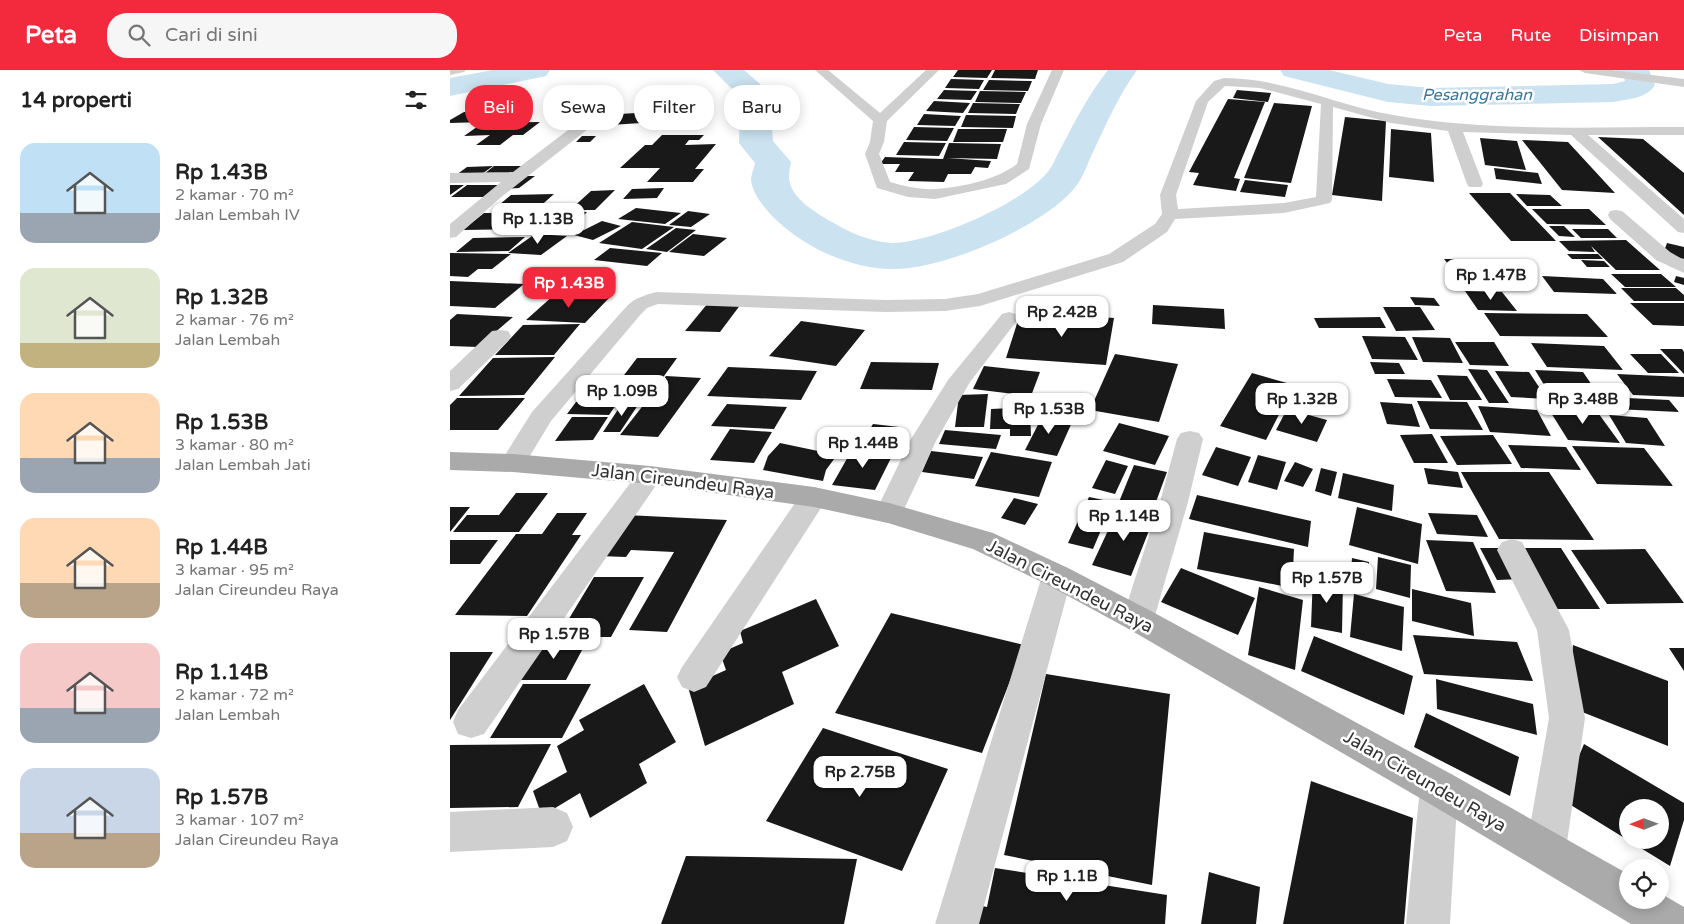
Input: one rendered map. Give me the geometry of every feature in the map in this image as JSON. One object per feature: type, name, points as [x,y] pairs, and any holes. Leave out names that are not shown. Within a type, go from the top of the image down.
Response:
[{"type":"main road","name":"Jalan Cireundeu Raya","points":[[450,461],[513,463],[650,475],[814,497],[889,512],[982,541],[1058,576],[1138,619],[1440,788],[1619,893]]},
{"type":"main road","name":"Jalan Cireundeu Raya","points":[[1646,909],[1671,924]]},
{"type":"street","points":[[450,72],[460,70]]},
{"type":"street","points":[[821,70],[880,120]]},
{"type":"street","points":[[933,70],[880,120],[877,142],[872,154],[883,185],[908,192],[935,194],[1000,181],[1024,166],[1034,124],[1058,70]]},
{"type":"street","points":[[1589,71],[1684,83]]},
{"type":"street","points":[[513,463],[541,417],[634,310],[648,300],[656,298],[885,306],[945,305],[980,300],[1116,258],[1161,228],[1170,214],[1168,196],[1202,101],[1218,84],[1237,82],[1261,84],[1391,119],[1454,128],[1684,131]]},
{"type":"street","points":[[1170,214],[1284,208],[1324,200],[1327,103]]},
{"type":"street","points":[[1454,128],[1475,184]]},
{"type":"street","points":[[450,233],[518,176],[577,130]]},
{"type":"street","points":[[1575,131],[1684,228]]},
{"type":"street","points":[[450,178],[518,176]]},
{"type":"street","points":[[1616,215],[1663,256],[1684,267]]},
{"type":"street","points":[[889,512],[924,439],[960,380],[1009,318]]},
{"type":"street","points":[[450,384],[500,336]]},
{"type":"street","points":[[1138,619],[1174,502],[1190,439]]},
{"type":"street","points":[[471,722],[650,475]]},
{"type":"street","points":[[694,677],[814,497]]},
{"type":"street","points":[[1512,550],[1553,630],[1566,718],[1546,849]]},
{"type":"street","points":[[958,924],[1058,576]]},
{"type":"street","points":[[1428,924],[1440,788]]},
{"type":"street","points":[[450,832],[553,827]]},
{"type":"building","points":[[958,70],[992,70],[987,78],[953,77]]},
{"type":"building","points":[[995,70],[1038,70],[1035,79],[991,78]]},
{"type":"building","points":[[951,79],[984,80],[979,89],[945,88]]},
{"type":"building","points":[[989,80],[1032,81],[1028,91],[983,90]]},
{"type":"building","points":[[944,90],[977,91],[971,100],[937,99]]},
{"type":"building","points":[[1237,90],[1271,93],[1268,102],[1233,98]]},
{"type":"building","points":[[980,91],[1026,92],[1021,103],[975,102]]},
{"type":"building","points":[[1228,99],[1265,102],[1234,178],[1240,179],[1236,191],[1193,185],[1199,173],[1189,172]]},
{"type":"building","points":[[934,101],[970,103],[963,113],[926,111]]},
{"type":"building","points":[[973,103],[1020,104],[1016,114],[968,113]]},
{"type":"building","points":[[1274,103],[1312,106],[1291,183],[1244,178]]},
{"type":"building","points":[[464,112],[465,123],[450,123],[450,120]]},
{"type":"building","points":[[634,113],[634,123],[624,124],[624,114]]},
{"type":"building","points":[[924,114],[961,116],[955,126],[917,125]]},
{"type":"building","points":[[966,115],[1016,116],[1013,128],[961,127]]},
{"type":"building","points":[[1345,117],[1386,121],[1382,201],[1332,195]]},
{"type":"building","points":[[533,122],[540,122],[533,127]]},
{"type":"building","points":[[914,127],[954,128],[947,141],[906,140]]},
{"type":"building","points":[[958,129],[1007,129],[1003,142],[953,142]]},
{"type":"building","points":[[1391,129],[1431,133],[1434,182],[1389,177]]},
{"type":"building","points":[[473,130],[530,130],[523,135],[513,135],[500,145],[476,145],[490,135],[464,136]]},
{"type":"building","points":[[662,135],[704,135],[699,140],[689,140],[685,145],[716,144],[695,169],[704,169],[693,182],[647,182],[660,168],[620,168],[645,145],[652,145]]},
{"type":"building","points":[[582,136],[596,136],[590,142],[576,142]]},
{"type":"building","points":[[1598,137],[1643,139],[1684,173],[1684,215]]},
{"type":"building","points":[[1480,138],[1517,141],[1526,170],[1485,165]]},
{"type":"building","points":[[1522,140],[1568,142],[1615,193],[1562,190]]},
{"type":"building","points":[[904,142],[946,143],[939,156],[896,155]]},
{"type":"building","points":[[949,143],[1001,144],[997,159],[947,158],[991,161],[988,168],[975,167],[971,174],[948,174],[944,182],[908,181],[914,172],[895,172],[900,164],[880,164],[885,157],[943,159]]},
{"type":"building","points":[[493,166],[482,174],[456,175],[467,167]]},
{"type":"building","points":[[494,166],[522,166],[512,174],[484,174]]},
{"type":"building","points":[[1494,168],[1538,173],[1542,184],[1496,179]]},
{"type":"building","points":[[521,176],[535,176],[519,188],[505,189]]},
{"type":"building","points":[[1245,180],[1288,185],[1285,197],[1240,192]]},
{"type":"building","points":[[450,185],[464,185],[450,195]]},
{"type":"building","points":[[467,185],[506,185],[491,197],[451,197]]},
{"type":"building","points":[[664,188],[657,198],[623,199],[632,189]]},
{"type":"building","points":[[615,190],[595,210],[570,210],[591,191]]},
{"type":"building","points":[[1469,193],[1510,193],[1556,241],[1511,241]]},
{"type":"building","points":[[554,194],[536,210],[492,211],[511,195]]},
{"type":"building","points":[[1516,194],[1550,195],[1562,206],[1527,206]]},
{"type":"building","points":[[636,208],[681,213],[665,224],[618,219]]},
{"type":"building","points":[[1532,209],[1589,209],[1606,225],[1547,224]]},
{"type":"building","points":[[688,211],[710,214],[691,227],[669,225]]},
{"type":"building","points":[[538,212],[587,212],[572,227],[521,228]]},
{"type":"building","points":[[484,213],[536,213],[517,229],[463,230]]},
{"type":"building","points":[[602,221],[621,226],[593,240],[574,235]]},
{"type":"building","points":[[632,222],[674,227],[642,249],[599,243]]},
{"type":"building","points":[[1549,226],[1564,226],[1575,237],[1559,236]]},
{"type":"building","points":[[676,228],[696,230],[667,252],[646,249]]},
{"type":"building","points":[[1572,229],[1608,229],[1617,238],[1581,238]]},
{"type":"building","points":[[535,234],[567,236],[541,255],[508,253]]},
{"type":"building","points":[[693,234],[727,238],[704,256],[669,252]]},
{"type":"building","points":[[525,237],[509,251],[456,252],[473,238]]},
{"type":"building","points":[[1626,240],[1660,270],[1616,270],[1591,246],[1595,252],[1569,251],[1559,241]]},
{"type":"building","points":[[1667,243],[1684,247],[1684,259],[1663,254]]},
{"type":"building","points":[[610,248],[662,253],[647,266],[594,260]]},
{"type":"building","points":[[450,253],[511,254],[492,269],[478,269],[468,277],[450,276]]},
{"type":"building","points":[[1567,254],[1598,254],[1603,259],[1572,259]]},
{"type":"building","points":[[1444,259],[1516,259],[1531,275],[1457,275]]},
{"type":"building","points":[[1581,260],[1604,261],[1610,267],[1587,267]]},
{"type":"building","points":[[1611,274],[1661,274],[1676,287],[1625,287]]},
{"type":"building","points":[[1542,276],[1603,279],[1617,294],[1554,292]]},
{"type":"building","points":[[1676,276],[1684,278],[1684,285],[1674,282]]},
{"type":"building","points":[[1473,277],[1483,289],[1455,290],[1446,278]]},
{"type":"building","points":[[450,281],[524,284],[495,308],[450,306]]},
{"type":"building","points":[[1621,288],[1676,288],[1684,295],[1684,301],[1634,301]]},
{"type":"building","points":[[1465,291],[1502,292],[1517,311],[1478,310]]},
{"type":"building","points":[[554,295],[610,297],[585,323],[526,320]]},
{"type":"building","points":[[1410,297],[1434,298],[1440,306],[1415,305]]},
{"type":"building","points":[[708,303],[741,304],[720,332],[685,331]]},
{"type":"building","points":[[1630,303],[1684,303],[1684,326],[1653,325]]},
{"type":"building","points":[[1153,305],[1224,309],[1225,329],[1152,324]]},
{"type":"building","points":[[1383,307],[1420,307],[1435,330],[1396,331]]},
{"type":"building","points":[[1021,311],[1114,318],[1106,365],[1006,358]]},
{"type":"building","points":[[1484,313],[1587,314],[1608,337],[1500,336]]},
{"type":"building","points":[[457,314],[513,317],[478,347],[450,346],[450,320]]},
{"type":"building","points":[[1380,317],[1386,328],[1319,328],[1314,318]]},
{"type":"building","points":[[801,321],[865,330],[836,366],[769,356]]},
{"type":"building","points":[[580,324],[554,355],[495,355],[523,325]]},
{"type":"building","points":[[1362,336],[1405,337],[1418,360],[1372,359]]},
{"type":"building","points":[[1412,337],[1450,338],[1463,363],[1423,362]]},
{"type":"building","points":[[1455,342],[1494,342],[1509,366],[1470,365]]},
{"type":"building","points":[[1531,343],[1604,346],[1623,370],[1547,367]]},
{"type":"building","points":[[1660,349],[1682,349],[1684,352],[1684,374]]},
{"type":"building","points":[[1115,354],[1178,364],[1159,422],[1090,410]]},
{"type":"building","points":[[1630,354],[1661,354],[1679,373],[1648,373]]},
{"type":"building","points":[[555,357],[524,395],[459,396],[493,358]]},
{"type":"building","points":[[637,358],[677,358],[659,383],[618,383]]},
{"type":"building","points":[[871,362],[939,363],[932,390],[860,389]]},
{"type":"building","points":[[1370,362],[1399,363],[1405,374],[1375,374]]},
{"type":"building","points":[[984,366],[1040,372],[1031,396],[973,389]]},
{"type":"building","points":[[728,367],[817,371],[801,400],[707,396]]},
{"type":"building","points":[[1468,369],[1487,370],[1509,403],[1489,403]]},
{"type":"building","points":[[1535,370],[1583,372],[1596,391],[1546,388]]},
{"type":"building","points":[[1495,371],[1529,372],[1547,399],[1511,397]]},
{"type":"building","points":[[1252,373],[1294,385],[1266,440],[1220,426]]},
{"type":"building","points":[[1617,374],[1684,377],[1684,397],[1633,395]]},
{"type":"building","points":[[1437,375],[1467,376],[1482,400],[1450,400]]},
{"type":"building","points":[[666,376],[701,378],[658,437],[620,435]]},
{"type":"building","points":[[1387,379],[1431,380],[1442,398],[1395,397]]},
{"type":"building","points":[[613,384],[655,385],[644,400],[601,400]]},
{"type":"building","points":[[1550,391],[1594,393],[1603,407],[1559,404]]},
{"type":"building","points":[[988,394],[984,427],[955,427],[959,395]]},
{"type":"building","points":[[1606,397],[1669,400],[1679,412],[1615,409]]},
{"type":"building","points":[[457,398],[525,398],[498,430],[450,430],[450,405]]},
{"type":"building","points":[[1417,401],[1467,402],[1483,430],[1430,429]]},
{"type":"building","points":[[576,402],[618,402],[609,415],[567,414]]},
{"type":"building","points":[[623,402],[640,402],[620,432],[603,432]]},
{"type":"building","points":[[1380,402],[1412,404],[1420,427],[1387,424]]},
{"type":"building","points":[[727,404],[787,407],[774,429],[711,426]]},
{"type":"building","points":[[1478,406],[1537,410],[1551,436],[1490,432]]},
{"type":"building","points":[[1012,408],[1012,411],[1030,410],[1031,436],[1010,436],[1010,429],[990,429],[991,409]]},
{"type":"building","points":[[1548,408],[1596,410],[1620,443],[1568,440]]},
{"type":"building","points":[[1287,409],[1327,420],[1317,442],[1276,430]]},
{"type":"building","points":[[1043,415],[1073,420],[1057,456],[1025,450]]},
{"type":"building","points":[[1609,415],[1647,418],[1665,446],[1626,443]]},
{"type":"building","points":[[572,417],[608,417],[593,440],[555,441]]},
{"type":"building","points":[[1119,423],[1169,436],[1155,465],[1103,451]]},
{"type":"building","points":[[873,424],[899,427],[891,442],[864,439]]},
{"type":"building","points":[[730,429],[772,432],[754,463],[710,460]]},
{"type":"building","points":[[945,430],[1001,435],[996,449],[939,444]]},
{"type":"building","points":[[1432,434],[1448,463],[1414,463],[1400,435]]},
{"type":"building","points":[[1493,435],[1512,464],[1457,465],[1440,436]]},
{"type":"building","points":[[780,443],[837,455],[826,470],[823,481],[763,470],[768,456]]},
{"type":"building","points":[[1508,445],[1566,447],[1581,470],[1521,468]]},
{"type":"building","points":[[1572,446],[1644,448],[1673,486],[1597,484]]},
{"type":"building","points":[[1216,447],[1251,457],[1238,486],[1202,475]]},
{"type":"building","points":[[853,448],[894,452],[875,490],[832,485]]},
{"type":"building","points":[[931,451],[983,457],[974,479],[922,472]]},
{"type":"building","points":[[991,452],[1052,462],[1039,497],[975,486]]},
{"type":"building","points":[[1258,455],[1286,462],[1277,490],[1248,482]]},
{"type":"building","points":[[1106,460],[1128,466],[1115,494],[1092,488]]},
{"type":"building","points":[[1295,462],[1313,469],[1303,487],[1284,481]]},
{"type":"building","points":[[1134,465],[1167,472],[1153,510],[1119,502]]},
{"type":"building","points":[[1321,468],[1337,472],[1331,496],[1315,491]]},
{"type":"building","points":[[1424,468],[1458,472],[1463,488],[1428,484]]},
{"type":"building","points":[[1461,472],[1549,472],[1594,540],[1499,539]]},
{"type":"building","points":[[1343,473],[1394,485],[1392,511],[1338,498]]},
{"type":"building","points":[[516,493],[548,493],[519,532],[453,532],[467,515],[499,515]]},
{"type":"building","points":[[1197,495],[1311,521],[1308,547],[1189,519]]},
{"type":"building","points":[[1089,497],[1113,502],[1093,549],[1068,543]]},
{"type":"building","points":[[1014,498],[1038,504],[1025,525],[1001,518]]},
{"type":"building","points":[[450,507],[470,507],[450,532]]},
{"type":"building","points":[[1357,507],[1422,524],[1418,564],[1349,545]]},
{"type":"building","points":[[1118,509],[1154,518],[1131,576],[1092,565]]},
{"type":"building","points":[[557,513],[587,513],[572,535],[581,535],[527,616],[455,615],[516,534],[542,534]]},
{"type":"building","points":[[1428,513],[1477,515],[1488,537],[1437,534]]},
{"type":"building","points":[[626,515],[727,520],[667,632],[629,630],[674,552],[631,550],[626,557],[599,556]]},
{"type":"building","points":[[1204,532],[1294,549],[1292,588],[1197,569]]},
{"type":"building","points":[[450,540],[498,540],[480,564],[450,564]]},
{"type":"building","points":[[1426,540],[1473,542],[1496,593],[1446,591]]},
{"type":"building","points":[[1480,548],[1504,548],[1522,579],[1497,580]]},
{"type":"building","points":[[1513,548],[1561,548],[1600,609],[1547,609]]},
{"type":"building","points":[[1645,549],[1684,603],[1607,604],[1571,550]]},
{"type":"building","points":[[1378,557],[1411,565],[1410,598],[1376,589]]},
{"type":"building","points":[[1352,558],[1369,562],[1367,587],[1350,583]]},
{"type":"building","points":[[1181,568],[1255,598],[1238,635],[1161,602]]},
{"type":"building","points":[[1313,575],[1343,582],[1342,633],[1311,627]]},
{"type":"building","points":[[594,577],[644,577],[611,637],[558,637]]},
{"type":"building","points":[[1259,587],[1303,600],[1295,670],[1248,655]]},
{"type":"building","points":[[1412,589],[1471,603],[1474,636],[1412,621]]},
{"type":"building","points":[[1354,594],[1404,607],[1402,651],[1350,637]]},
{"type":"building","points":[[816,599],[839,646],[782,672],[794,704],[705,746],[688,687],[726,670],[720,653],[743,643],[740,631]]},
{"type":"building","points":[[891,613],[1024,645],[982,753],[835,713]]},
{"type":"building","points":[[1413,635],[1517,642],[1533,681],[1424,674]]},
{"type":"building","points":[[1314,636],[1413,676],[1404,715],[1301,671]]},
{"type":"building","points":[[543,639],[588,639],[566,680],[519,680]]},
{"type":"building","points":[[1573,645],[1668,681],[1668,746],[1567,706]]},
{"type":"building","points":[[1669,648],[1684,648],[1684,671]]},
{"type":"building","points":[[450,652],[493,652],[450,720]]},
{"type":"building","points":[[1046,674],[1170,694],[1152,885],[1004,855]]},
{"type":"building","points":[[1436,679],[1533,704],[1537,735],[1437,709]]},
{"type":"building","points":[[523,684],[591,684],[562,738],[490,738]]},
{"type":"building","points":[[644,684],[676,742],[639,764],[647,783],[590,818],[580,793],[542,816],[533,791],[567,772],[557,746],[584,730],[579,720]]},
{"type":"building","points":[[1426,713],[1519,757],[1510,796],[1414,747]]},
{"type":"building","points":[[823,728],[948,769],[902,871],[766,821]]},
{"type":"building","points":[[551,744],[518,807],[450,808],[450,745]]},
{"type":"building","points":[[1584,744],[1684,803],[1684,820],[1670,866],[1669,859],[1659,859],[1642,849],[1669,849],[1669,799],[1619,799],[1619,835],[1561,799]]},
{"type":"building","points":[[1311,781],[1413,818],[1404,924],[1283,924]]},
{"type":"building","points":[[686,856],[857,859],[844,924],[661,924]]},
{"type":"building","points":[[995,868],[1167,895],[1165,924],[978,924],[982,906],[987,907]]},
{"type":"building","points":[[1209,872],[1260,887],[1256,924],[1201,924]]},
{"type":"waterway","name":"Pesanggrahan","points":[[450,87],[536,70]]},
{"type":"waterway","name":"Pesanggrahan","points":[[727,70],[750,90],[755,101],[756,143],[773,162],[770,177],[771,185],[788,209],[818,232],[835,241],[864,251],[893,256],[933,249],[982,231],[1006,220],[1046,194],[1064,176],[1102,100],[1123,70]]},
{"type":"waterway","name":"Pesanggrahan","points":[[1294,70],[1388,93],[1431,97],[1613,93],[1631,90],[1641,85],[1637,73],[1630,70]]}]
